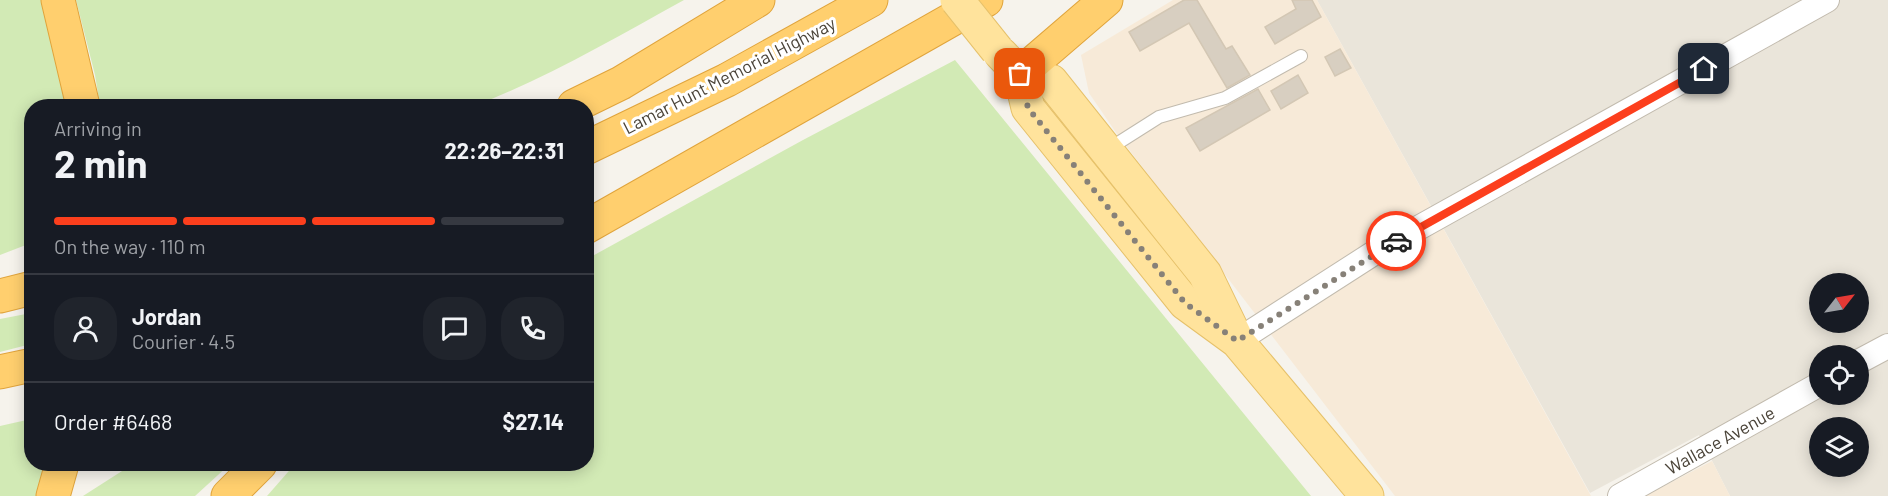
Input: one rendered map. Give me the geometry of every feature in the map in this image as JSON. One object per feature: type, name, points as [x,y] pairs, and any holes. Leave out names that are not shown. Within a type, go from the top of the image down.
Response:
[{"type":"highway","points":[[58,0],[81,99]]},
{"type":"highway","points":[[588,99],[621,83],[758,0]]},
{"type":"highway","name":"Lamar Hunt Memorial Highway","points":[[594,144],[727,80],[871,0]]},
{"type":"highway","points":[[594,222],[986,0]]},
{"type":"highway","points":[[1020,74],[1106,0]]},
{"type":"highway","points":[[0,296],[24,290]]},
{"type":"highway","points":[[53,496],[60,471]]},
{"type":"highway","points":[[228,496],[253,471]]},
{"type":"main road","points":[[957,0],[997,50],[1020,74],[1028,108],[1185,303],[1237,341],[1367,496]]},
{"type":"main road","points":[[1020,74],[1051,81],[1205,274],[1237,341]]},
{"type":"street","points":[[1237,341],[1377,251],[1827,0]]},
{"type":"street","points":[[1869,356],[1888,346]]},
{"type":"street","name":"Wallace Avenue","points":[[1620,496],[1809,390]]},
{"type":"lane","points":[[1106,151],[1159,117],[1225,98],[1301,56]]},
{"type":"shaded area","points":[[1173,0],[1317,0],[1591,496],[1395,496],[1117,134],[1089,93],[1081,55]]},
{"type":"shaded area","points":[[1317,0],[1888,0],[1888,496],[1730,496],[1699,435],[1590,493]]},
{"type":"shaded area","points":[[1712,461],[1730,496],[1645,496]]},
{"type":"green space","points":[[0,0],[46,0],[69,99],[24,99],[24,246],[0,255]]},
{"type":"green space","points":[[76,0],[684,0],[554,70],[491,99],[99,99]]},
{"type":"green space","points":[[955,60],[1311,496],[267,496],[289,471],[594,471],[594,255],[803,140]]},
{"type":"green space","points":[[24,314],[24,346],[0,352],[0,319]]},
{"type":"green space","points":[[24,421],[24,471],[50,471],[42,496],[0,496],[0,426]]},
{"type":"green space","points":[[122,471],[222,471],[195,496],[83,496]]},
{"type":"building","points":[[1184,0],[1197,0],[1226,49],[1232,46],[1250,75],[1227,88],[1189,23],[1140,51],[1129,32]]},
{"type":"building","points":[[1292,0],[1312,0],[1321,17],[1275,44],[1265,27],[1296,9]]},
{"type":"building","points":[[1340,49],[1351,68],[1335,76],[1325,57]]},
{"type":"building","points":[[1298,75],[1308,93],[1281,109],[1271,91]]},
{"type":"building","points":[[1258,89],[1270,110],[1200,151],[1186,128]]},
{"type":"way so far","points":[[1020,74],[1028,108],[1185,303],[1237,341],[1396,241]]},
{"type":"route","points":[[1396,241],[1704,69]]}]
